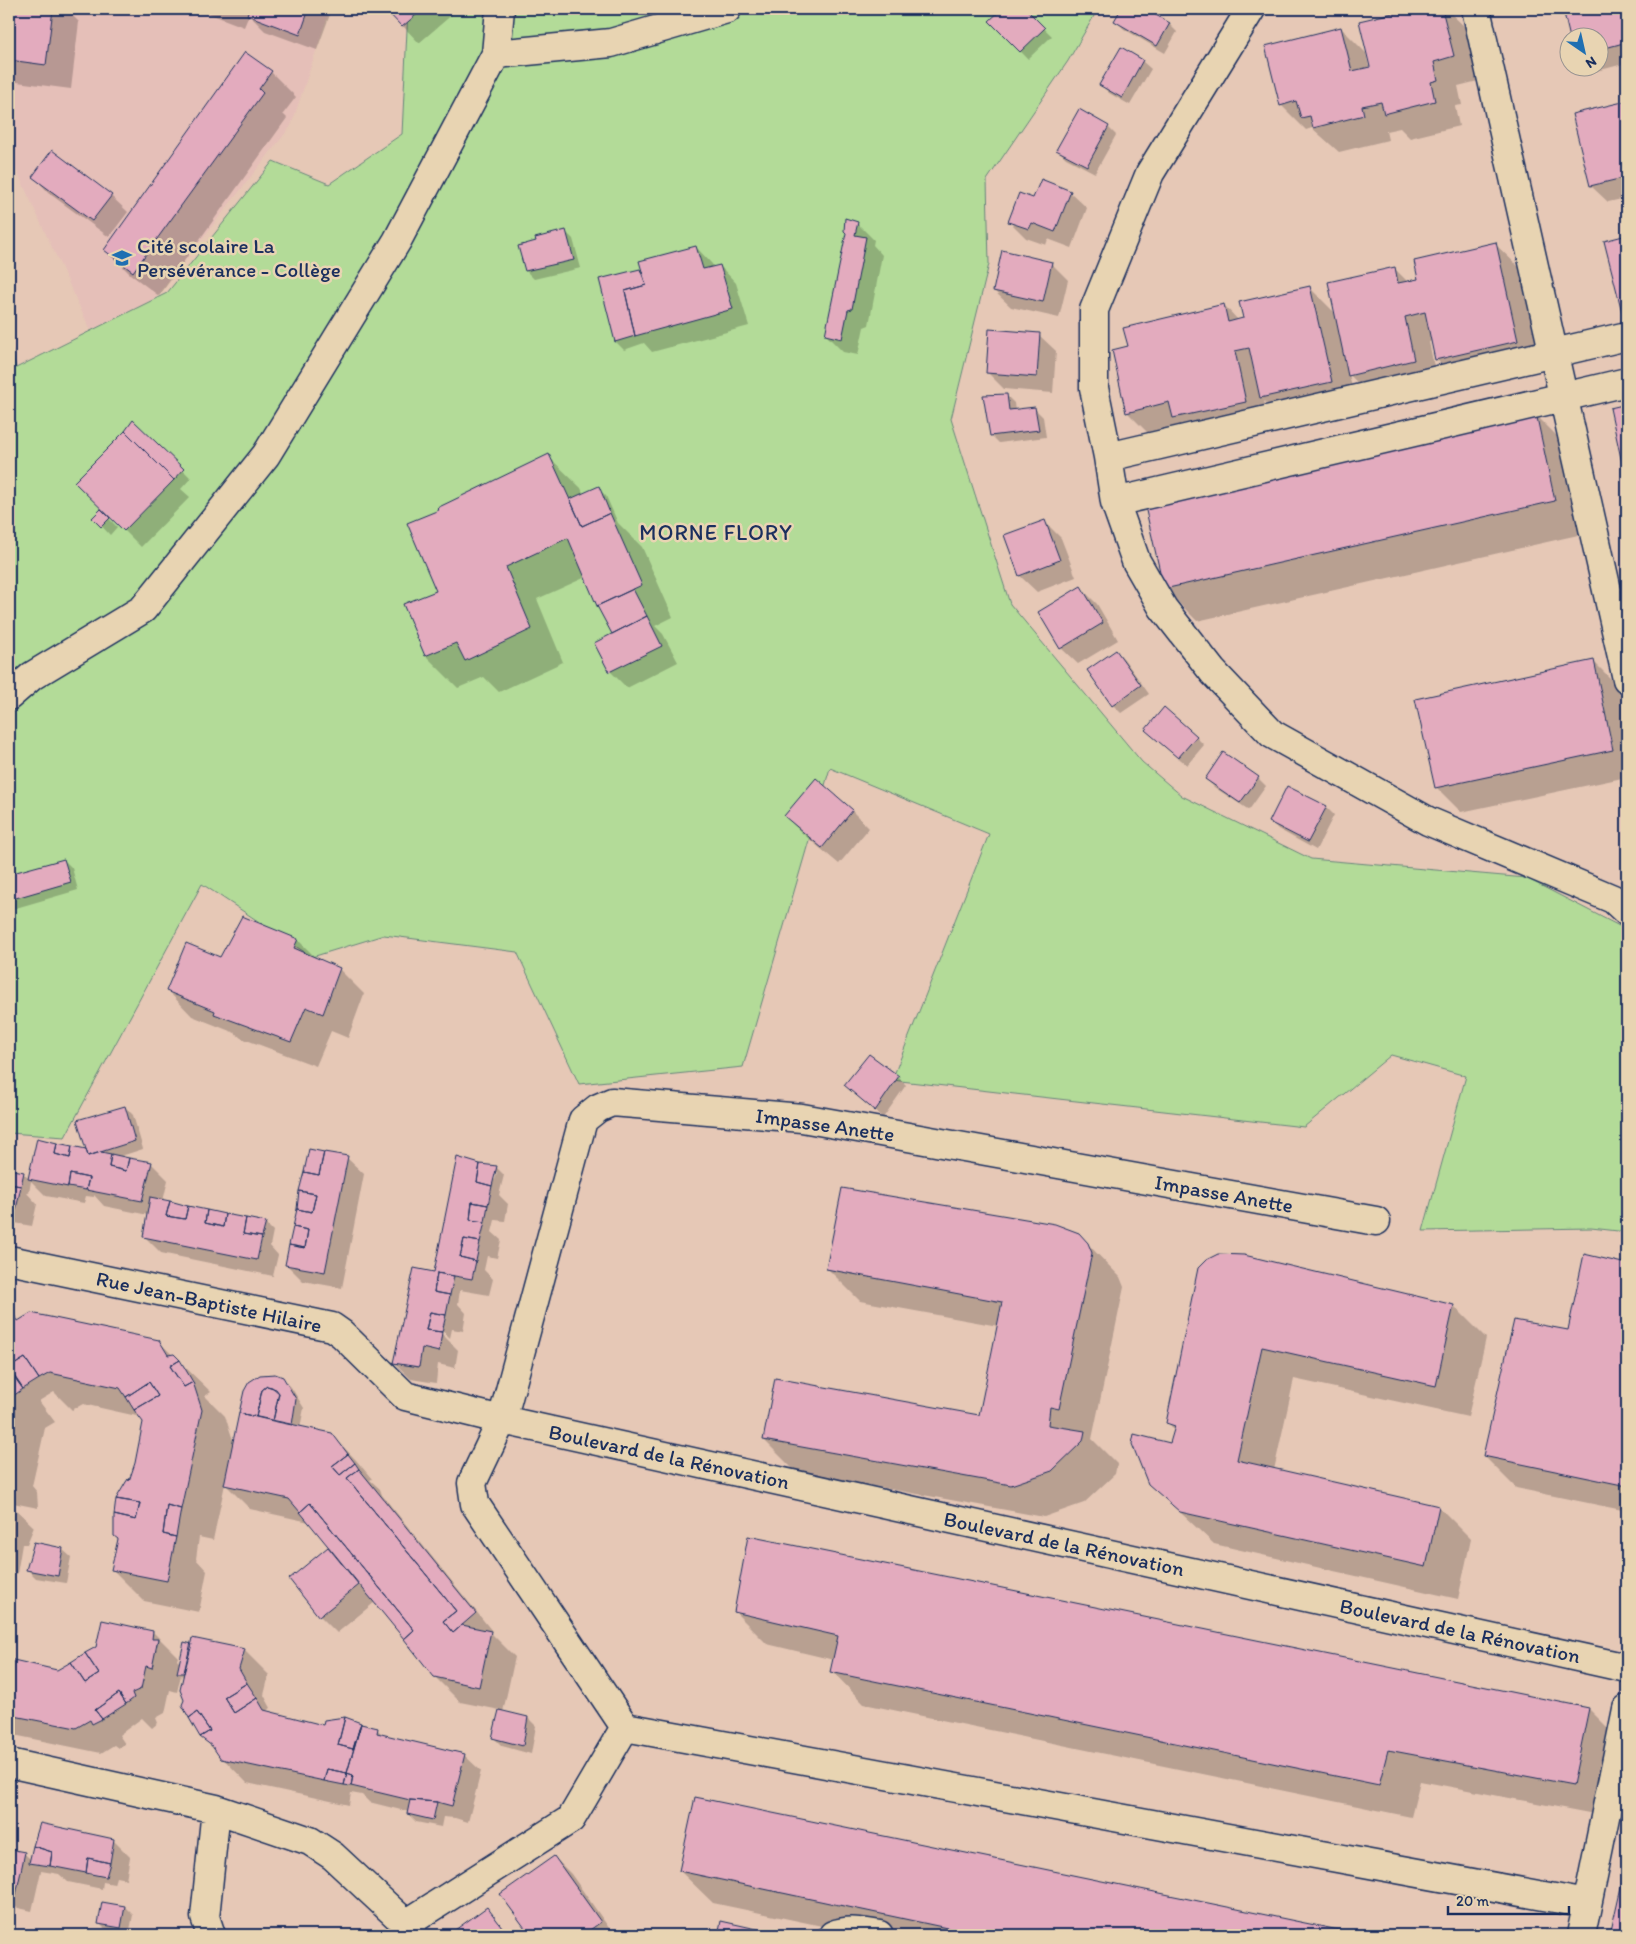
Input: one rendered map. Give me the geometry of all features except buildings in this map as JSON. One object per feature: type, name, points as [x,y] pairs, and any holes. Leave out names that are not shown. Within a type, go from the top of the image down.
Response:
[{"type":"street","points":[[9,696],[32,676],[143,609],[266,455],[397,241],[496,54],[500,9]]},
{"type":"street","points":[[496,54],[611,43],[727,9]]},
{"type":"street","points":[[1251,9],[1150,173],[1094,310],[1094,388],[1115,502],[1136,561],[1163,608],[1213,672],[1272,734],[1428,821],[1613,899],[1627,912]]},
{"type":"street","points":[[1476,9],[1627,679]]},
{"type":"street","points":[[1108,457],[1627,336]]},
{"type":"street","points":[[1115,502],[1627,382]]},
{"type":"street","name":"Impasse Anette","points":[[625,1727],[475,1504],[472,1483],[502,1420],[582,1120],[598,1108],[612,1102],[802,1118],[1376,1221]]},
{"type":"street","name":"Rue Jean-Baptiste Hilaire","points":[[9,1260],[332,1327],[342,1334],[405,1396],[502,1420]]},
{"type":"street","name":"Boulevard de la Rénovation","points":[[502,1420],[1627,1668]]},
{"type":"street","points":[[1581,1935],[1627,1709]]},
{"type":"street","points":[[9,1763],[216,1809],[310,1840],[333,1856],[410,1929],[571,1819],[625,1727],[1587,1904]]},
{"type":"street","points":[[211,1935],[205,1917],[216,1809]]},
{"type":"street","points":[[833,1935],[866,1932],[879,1935]]},
{"type":"shaded area","name":"Cité scolaire La Persévérance - Collège","points":[[9,9],[330,9],[291,126],[105,362],[9,154]]},
{"type":"green space","points":[[408,9],[544,9],[550,14],[563,9],[1098,9],[1068,61],[987,180],[989,264],[951,419],[1010,604],[1142,762],[1182,796],[1311,859],[1526,878],[1627,930],[1627,1232],[1591,1228],[1423,1231],[1466,1076],[1391,1055],[1304,1127],[892,1080],[989,834],[830,768],[743,1067],[579,1084],[517,952],[384,935],[312,957],[202,884],[65,1137],[9,1133],[9,339],[16,368],[167,293],[273,161],[329,184],[402,134]]},
{"type":"place","name":"Cité scolaire La Persévérance - Collège","points":[[122,258]]},
{"type":"district","name":"MORNE FLORY","points":[[716,532]]}]
